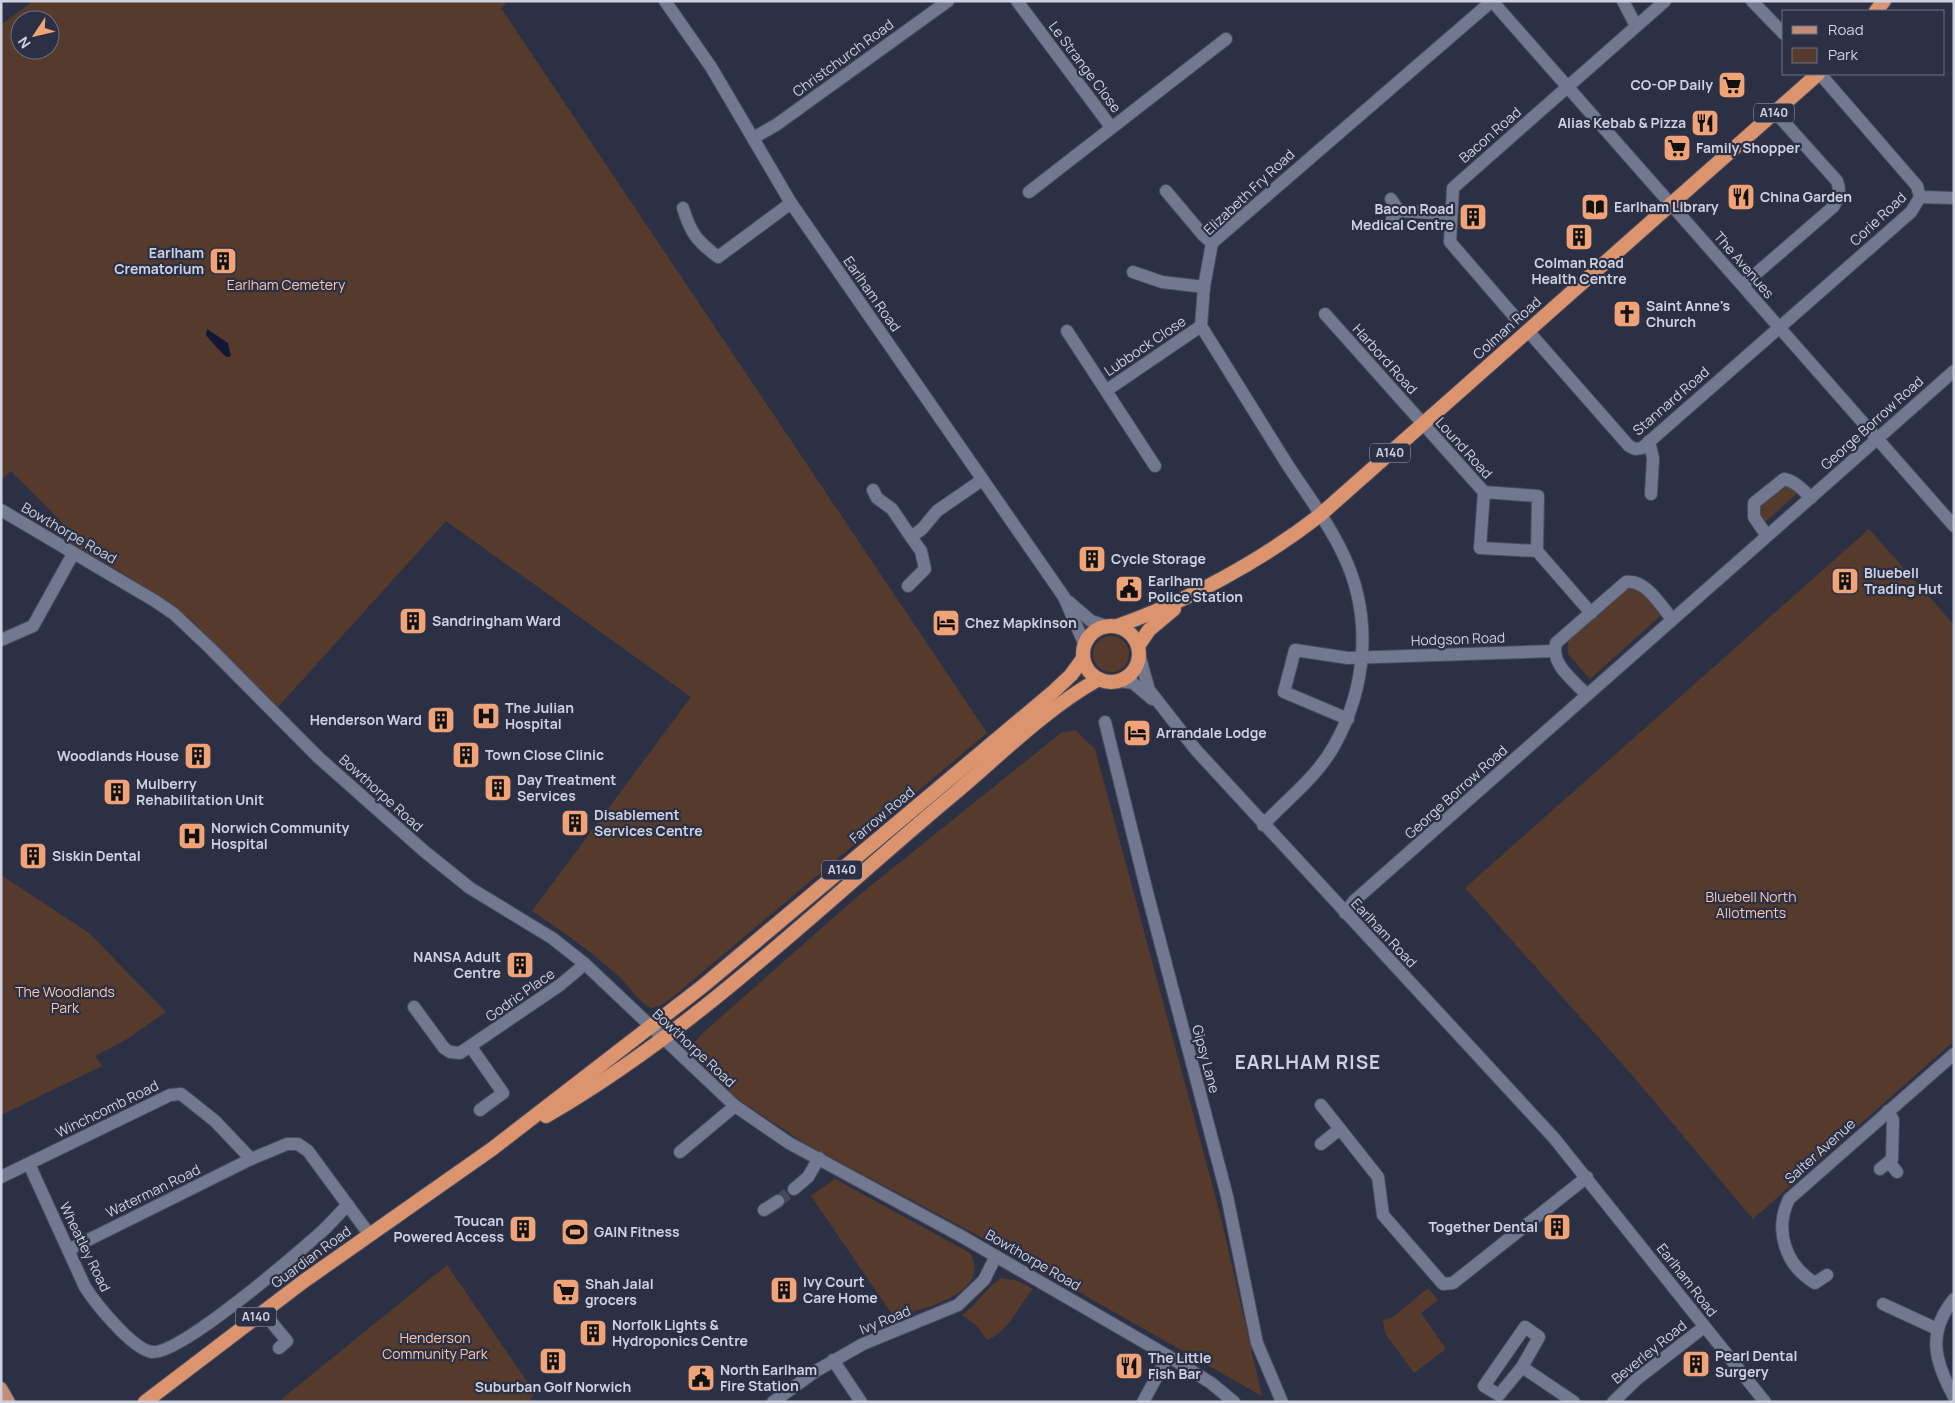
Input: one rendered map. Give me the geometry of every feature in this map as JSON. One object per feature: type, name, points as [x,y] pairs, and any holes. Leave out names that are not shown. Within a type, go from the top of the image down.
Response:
[{"type":"highway","name":"Colman Road","points":[[1084,643],[1096,630],[1166,607],[1204,587],[1266,551],[1320,515],[1818,75]]},
{"type":"highway","name":"Colman Road","points":[[1120,681],[1130,675],[1137,666],[1139,650],[1149,630],[1204,587]]},
{"type":"highway","points":[[1112,626],[1133,637],[1139,650]]},
{"type":"highway","points":[[1084,643],[1082,660],[1085,668],[1097,680],[1111,683],[1120,681]]},
{"type":"highway","name":"Farrow Road","points":[[650,1027],[718,973],[1053,692],[1071,676],[1082,660]]},
{"type":"highway","name":"A140","points":[[663,1038],[808,922],[910,830],[1048,715],[1097,680]]},
{"type":"highway","name":"Guardian Road","points":[[145,1402],[263,1312],[499,1142],[650,1027]]},
{"type":"highway","name":"Guardian Road","points":[[499,1142],[552,1112],[663,1038]]},
{"type":"street","name":"Earlham Road","points":[[665,1],[711,67],[791,203],[1064,597],[1084,643]]},
{"type":"street","name":"Christchurch Road","points":[[753,138],[776,125],[948,1]]},
{"type":"street","name":"Le Strange Close","points":[[1017,1],[1111,127]]},
{"type":"street","name":"The Avenues","points":[[1492,1],[1954,526]]},
{"type":"street","name":"Elizabeth Fry Road","points":[[1201,326],[1204,287],[1212,243],[1492,1]]},
{"type":"street","points":[[1623,1],[1636,26]]},
{"type":"street","name":"Bacon Road","points":[[1514,316],[1450,242],[1450,214],[1453,188],[1665,1]]},
{"type":"street","points":[[1752,1],[1782,32]]},
{"type":"street","name":"Le Strange Close","points":[[1029,192],[1226,39]]},
{"type":"street","name":"Corie Road","points":[[1779,328],[1915,208],[1920,197],[1917,186],[1820,75]]},
{"type":"street","points":[[1743,285],[1833,208],[1840,190],[1837,181],[1775,112]]},
{"type":"street","points":[[1166,192],[1212,243]]},
{"type":"street","points":[[1920,197],[1954,198]]},
{"type":"street","points":[[1391,200],[1395,215],[1450,214]]},
{"type":"street","points":[[683,208],[697,240],[718,257],[791,203]]},
{"type":"street","points":[[1133,272],[1184,287],[1204,287]]},
{"type":"street","name":"Harbord Road","points":[[1325,314],[1423,424]]},
{"type":"street","points":[[1201,326],[1320,515],[1344,557],[1358,596],[1363,630],[1360,679],[1348,718],[1333,748],[1316,771],[1263,825]]},
{"type":"street","name":"Lubbock Close","points":[[1107,390],[1201,326]]},
{"type":"street","name":"Stannard Road","points":[[1528,331],[1629,446],[1635,449],[1649,441],[1779,328]]},
{"type":"street","name":"Lubbock Close","points":[[1067,331],[1155,466]]},
{"type":"street","name":"George Borrow Road","points":[[1345,913],[1354,901],[1954,371]]},
{"type":"street","name":"Lound Road","points":[[1423,424],[1484,492],[1538,496],[1537,551],[1480,548],[1484,492]]},
{"type":"street","points":[[1649,441],[1653,458],[1651,494]]},
{"type":"street","points":[[1767,536],[1760,528],[1752,509],[1754,503],[1784,479],[1790,480],[1804,490],[1811,498]]},
{"type":"street","points":[[911,537],[922,529],[937,510],[982,480]]},
{"type":"street","points":[[873,490],[878,498],[892,509],[921,551],[925,569],[908,586]]},
{"type":"street","name":"Bowthorpe Road","points":[[1,510],[73,554],[155,600],[174,614],[210,648],[297,738],[448,872],[470,888],[552,938],[585,964],[735,1106],[789,1143],[996,1256],[1168,1356],[1211,1383],[1234,1402]]},
{"type":"street","points":[[1537,551],[1591,613]]},
{"type":"street","points":[[1,640],[33,626],[73,554]]},
{"type":"street","points":[[1587,695],[1556,660],[1554,651],[1556,643],[1626,582],[1634,581],[1642,585],[1672,619]]},
{"type":"street","name":"Earlham Road","points":[[1064,597],[1091,621],[1112,626]]},
{"type":"street","name":"Earlham Road","points":[[1139,650],[1149,690],[1161,708],[1263,825],[1554,1138],[1587,1177],[1764,1402]]},
{"type":"street","name":"Hodgson Road","points":[[1348,718],[1284,692],[1295,650],[1348,658],[1554,651]]},
{"type":"street","name":"Earlham Road","points":[[1120,681],[1133,683],[1161,708]]},
{"type":"street","name":"Gipsy Lane","points":[[1105,722],[1150,904],[1227,1196],[1257,1342],[1282,1402]]},
{"type":"street","name":"Godric Place","points":[[414,1006],[444,1048],[455,1054],[460,1053],[570,978],[585,964]]},
{"type":"street","points":[[471,1047],[503,1093],[480,1110]]},
{"type":"street","name":"Salter Avenue","points":[[1827,1275],[1816,1283],[1790,1258],[1782,1238],[1784,1210],[1789,1199],[1798,1189],[1954,1054]]},
{"type":"street","name":"Winchcomb Road","points":[[1,1177],[170,1095],[181,1094],[215,1121],[251,1159]]},
{"type":"street","points":[[1321,1105],[1378,1177],[1383,1215],[1443,1284],[1453,1283],[1587,1177]]},
{"type":"street","name":"Bowthorpe Road","points":[[680,1152],[735,1106]]},
{"type":"street","points":[[1888,1111],[1893,1120],[1892,1159],[1885,1165],[1897,1172]]},
{"type":"street","points":[[1321,1144],[1340,1129]]},
{"type":"street","points":[[251,1159],[287,1144],[298,1144],[308,1151],[370,1234]]},
{"type":"street","points":[[794,1189],[808,1177],[819,1158]]},
{"type":"street","name":"Waterman Road","points":[[68,1250],[251,1159]]},
{"type":"street","name":"Wheatley Road","points":[[29,1164],[85,1287],[95,1303],[141,1348],[152,1352]]},
{"type":"street","points":[[764,1210],[778,1201]]},
{"type":"street","name":"Guardian Road","points":[[152,1352],[166,1348],[210,1322],[320,1233],[348,1206]]},
{"type":"street","name":"Ivy Road","points":[[773,1402],[832,1360],[863,1344],[958,1306],[984,1280],[996,1256]]},
{"type":"street","points":[[1954,1299],[1936,1329],[1935,1344],[1938,1362],[1954,1397]]},
{"type":"street","points":[[1883,1304],[1936,1329]]},
{"type":"street","points":[[263,1312],[288,1341]]},
{"type":"street","points":[[1525,1327],[1539,1337],[1522,1367],[1499,1395],[1484,1386],[1525,1327]]},
{"type":"street","name":"Beverley Road","points":[[1613,1402],[1637,1380],[1704,1327]]},
{"type":"street","points":[[1143,1402],[1168,1356]]},
{"type":"street","points":[[832,1360],[861,1402]]},
{"type":"street","points":[[1522,1367],[1574,1402]]},
{"type":"green space","name":"Earlham Cemetery","points":[[33,1],[508,1],[501,8],[987,733],[675,995],[662,1005],[651,1008],[636,996],[620,977],[575,940],[532,911],[691,697],[446,521],[278,707],[188,617],[129,577],[66,540],[72,533],[11,471],[1,480],[1,25],[10,18],[10,60],[60,60],[60,10],[21,10]]},
{"type":"green space","points":[[1787,483],[1800,491],[1763,524],[1757,506]]},
{"type":"green space","name":"Bluebell North Allotments","points":[[1869,529],[1954,625],[1954,1041],[1753,1219],[1632,1075],[1465,888]]},
{"type":"green space","points":[[1634,581],[1648,581],[1670,607],[1590,679],[1568,654],[1568,640]]},
{"type":"green space","points":[[1111,636],[1118,637],[1124,641],[1128,647],[1128,661],[1124,667],[1118,671],[1111,672],[1104,671],[1098,667],[1094,661],[1093,654],[1094,647],[1098,641],[1104,637]]},
{"type":"green space","points":[[1075,730],[1095,749],[1220,1214],[1262,1396],[996,1245],[806,1144],[736,1098],[696,1058],[694,1043],[704,1032],[858,896],[1061,733]]},
{"type":"green space","name":"The Woodlands Park","points":[[1,875],[89,933],[166,1012],[127,1039],[95,1056],[102,1066],[1,1115]]},
{"type":"green space","points":[[835,1179],[970,1253],[974,1267],[972,1279],[963,1289],[951,1297],[936,1304],[894,1317],[811,1196]]},
{"type":"green space","name":"Henderson Community Park","points":[[447,1265],[535,1393],[529,1402],[278,1402]]},
{"type":"green space","points":[[1001,1278],[1018,1281],[1033,1289],[1007,1325],[995,1336],[987,1340],[976,1325],[962,1315]]},
{"type":"green space","points":[[1428,1288],[1438,1300],[1421,1313],[1446,1349],[1414,1373],[1385,1333],[1383,1320],[1393,1317]]},
{"type":"shaded area","points":[[207,329],[228,343],[231,356],[225,356],[213,343],[206,335]]},
{"type":"tunnel","points":[[778,1201],[794,1189]]},
{"type":"place","name":"CO-OP Daily","points":[[1732,85]]},
{"type":"place","name":"Alias Kebab & Pizza","points":[[1705,123]]},
{"type":"place","name":"Family Shopper","points":[[1677,148]]},
{"type":"place","name":"China Garden","points":[[1741,197]]},
{"type":"place","name":"Earlham Library","points":[[1595,207]]},
{"type":"place","name":"Bacon Road Medical Centre","points":[[1473,217]]},
{"type":"place","name":"Colman Road Health Centre","points":[[1579,237]]},
{"type":"place","name":"Earlham Crematorium","points":[[223,261]]},
{"type":"place","name":"Saint Anne's Church","points":[[1627,314]]},
{"type":"place","name":"Cycle Storage","points":[[1092,559]]},
{"type":"place","name":"Bluebell Trading Hut","points":[[1845,581]]},
{"type":"place","name":"Earlham Police Station","points":[[1129,589]]},
{"type":"place","name":"Sandringham Ward","points":[[413,621]]},
{"type":"place","name":"Chez Mapkinson","points":[[946,623]]},
{"type":"place","name":"The Julian Hospital","points":[[486,716]]},
{"type":"place","name":"Henderson Ward","points":[[441,720]]},
{"type":"place","name":"Arrandale Lodge","points":[[1137,733]]},
{"type":"place","name":"Town Close Clinic","points":[[466,755]]},
{"type":"place","name":"Woodlands House","points":[[198,756]]},
{"type":"place","name":"Day Treatment Services","points":[[498,788]]},
{"type":"place","name":"Mulberry Rehabilitation Unit","points":[[117,792]]},
{"type":"place","name":"Disablement Services Centre","points":[[575,823]]},
{"type":"place","name":"Norwich Community Hospital","points":[[192,836]]},
{"type":"place","name":"Siskin Dental","points":[[33,856]]},
{"type":"place","name":"NANSA Adult Centre","points":[[520,965]]},
{"type":"place","name":"Together Dental","points":[[1557,1227]]},
{"type":"place","name":"Toucan Powered Access","points":[[523,1229]]},
{"type":"place","name":"GAIN Fitness","points":[[575,1232]]},
{"type":"place","name":"Ivy Court Care Home","points":[[784,1290]]},
{"type":"place","name":"Shah Jalal grocers","points":[[566,1292]]},
{"type":"place","name":"Norfolk Lights & Hydroponics Centre","points":[[593,1333]]},
{"type":"place","name":"Suburban Golf Norwich","points":[[553,1361]]},
{"type":"place","name":"Pearl Dental Surgery","points":[[1696,1364]]},
{"type":"place","name":"The Little Fish Bar","points":[[1129,1366]]},
{"type":"place","name":"North Earlham Fire Station","points":[[701,1378]]},
{"type":"district","name":"EARLHAM RISE","points":[[1308,1062]]}]
